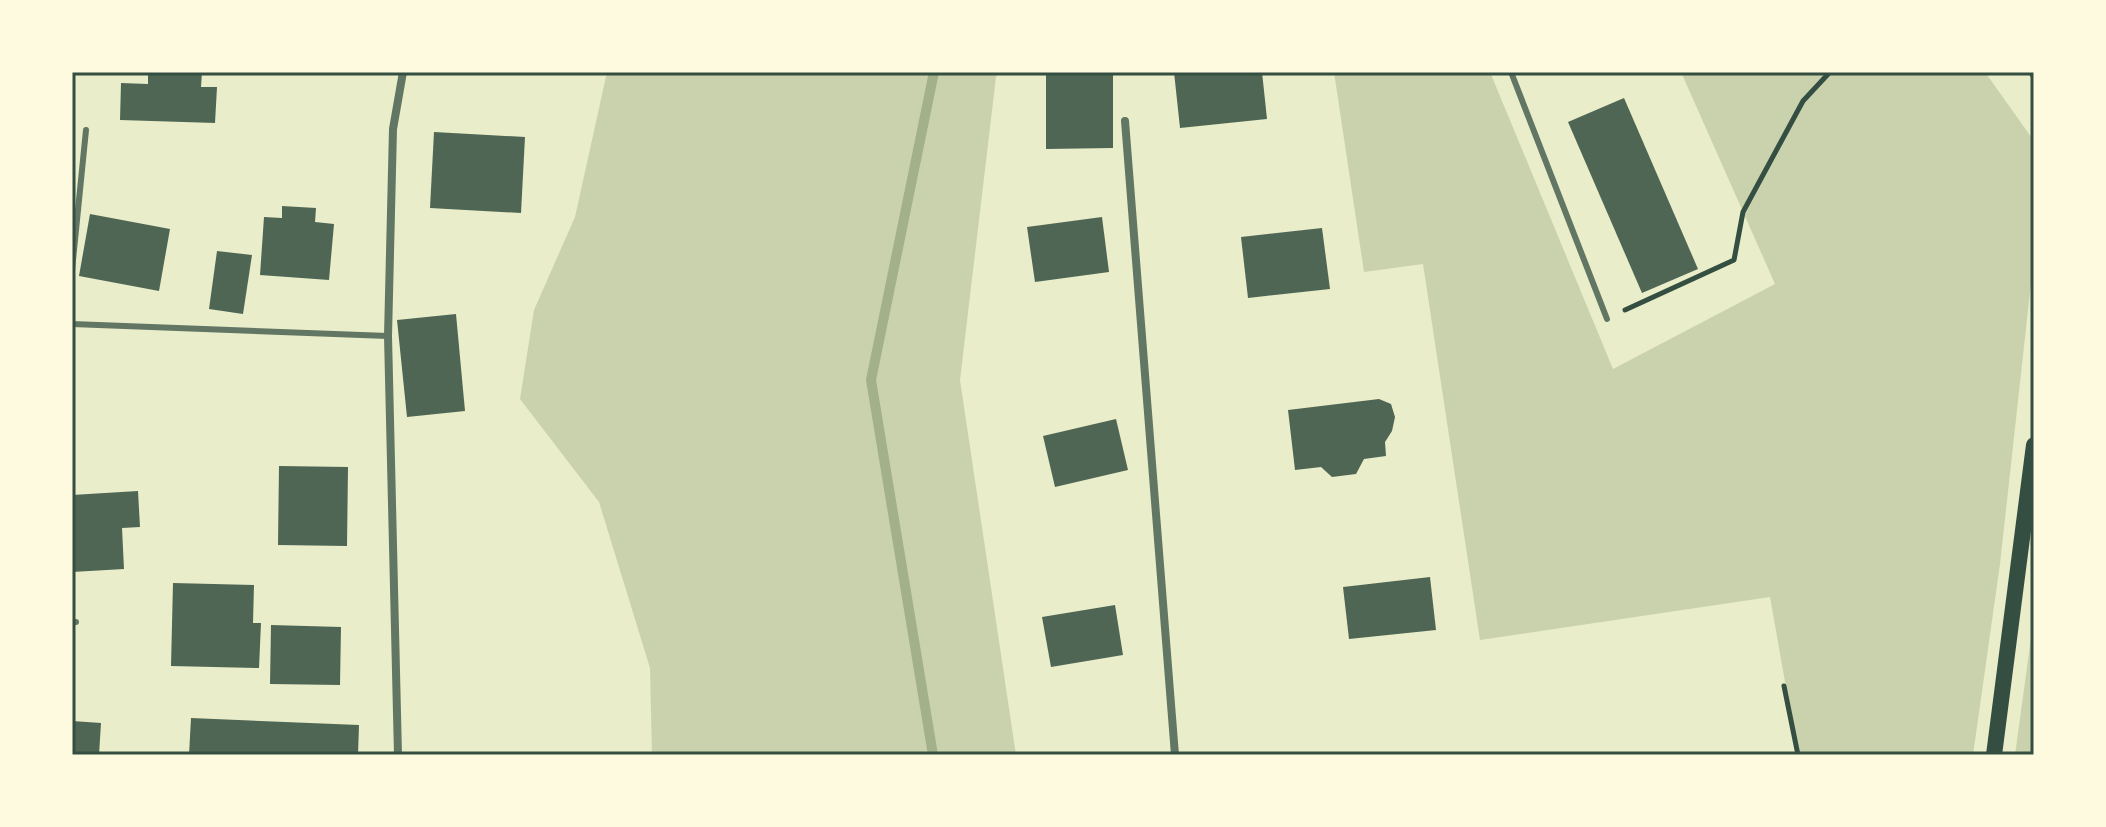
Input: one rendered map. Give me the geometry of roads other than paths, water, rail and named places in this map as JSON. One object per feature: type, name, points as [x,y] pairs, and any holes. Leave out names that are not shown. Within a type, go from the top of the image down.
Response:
[{"type":"main road","points":[[1994,755],[2034,445]]},
{"type":"street","points":[[398,755],[388,336],[393,129],[403,72]]},
{"type":"street","points":[[1125,121],[1175,755]]},
{"type":"lane","points":[[1511,72],[1607,319]]},
{"type":"lane","points":[[72,270],[86,130]]},
{"type":"lane","points":[[72,324],[388,336]]},
{"type":"waterway","points":[[933,755],[871,380],[934,72]]}]
